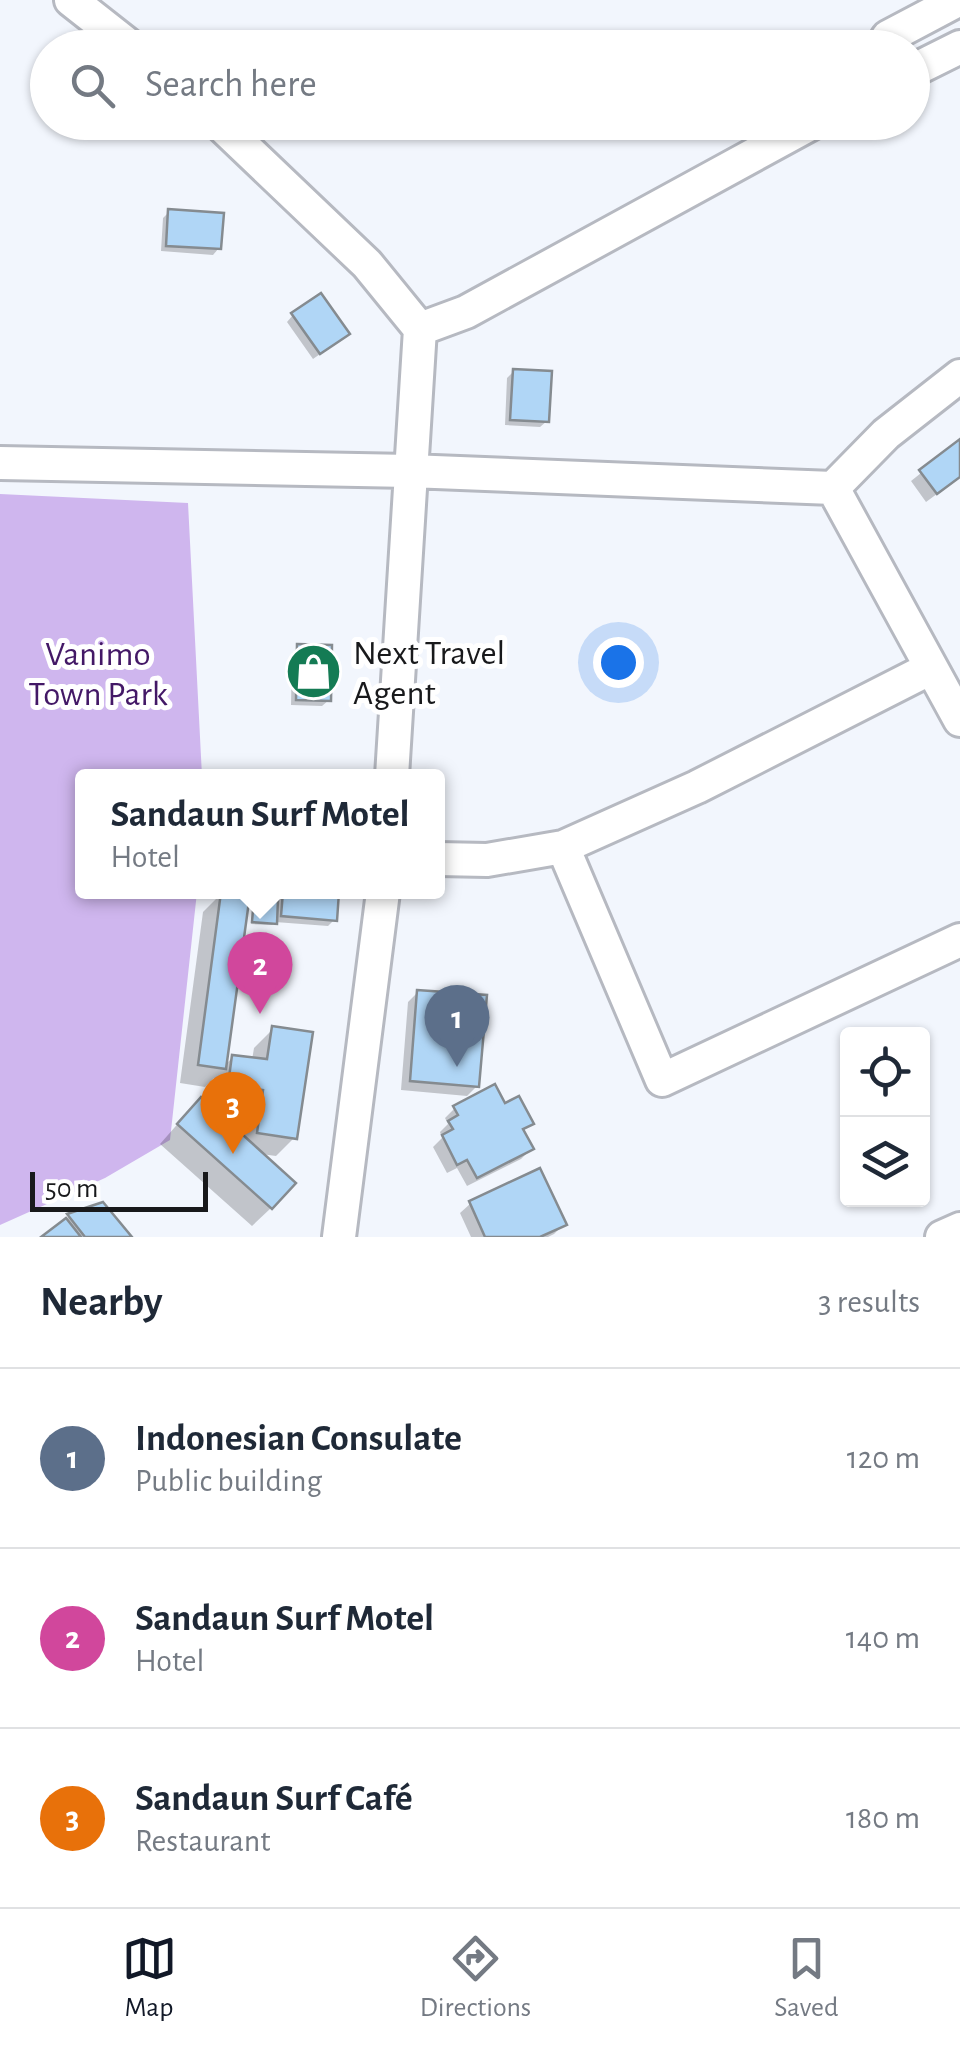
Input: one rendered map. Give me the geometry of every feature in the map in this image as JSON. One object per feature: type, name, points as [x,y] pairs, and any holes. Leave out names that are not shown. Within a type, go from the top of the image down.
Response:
[{"type":"street","points":[[71,0],[109,30]]},
{"type":"street","points":[[901,30],[958,0]]},
{"type":"street","points":[[930,62],[960,47]]},
{"type":"street","points":[[237,140],[367,264],[420,329],[392,769]]},
{"type":"street","points":[[420,329],[466,312],[781,140]]},
{"type":"street","points":[[0,463],[410,471],[833,488],[886,434],[960,376]]},
{"type":"street","points":[[833,488],[960,720]]},
{"type":"street","points":[[445,859],[487,860],[563,848],[698,787],[932,668]]},
{"type":"street","points":[[563,848],[662,1080],[960,940]]},
{"type":"street","points":[[339,1237],[382,899]]},
{"type":"street","points":[[942,1237],[960,1229]]},
{"type":"green space","name":"Vanimo Town Park","points":[[0,494],[188,503],[202,769],[75,769],[75,899],[196,899],[170,1140],[105,1178],[0,1225]]},
{"type":"building","points":[[168,209],[224,213],[221,249],[166,246]]},
{"type":"building","points":[[321,293],[350,334],[320,354],[291,313]]},
{"type":"building","points":[[513,369],[552,371],[549,422],[510,420]]},
{"type":"building","points":[[960,439],[960,477],[937,494],[919,470]]},
{"type":"building","name":"Next Travel Agent","points":[[297,644],[332,645],[331,701],[296,700]]},
{"type":"building","points":[[220,899],[249,899],[226,1069],[198,1065]]},
{"type":"building","points":[[254,899],[278,899],[277,924],[252,922]]},
{"type":"building","points":[[282,899],[339,899],[337,921],[281,916]]},
{"type":"building","points":[[417,990],[487,995],[479,1087],[410,1081]]},
{"type":"building","points":[[272,1026],[313,1032],[297,1139],[257,1133],[263,1090],[228,1085],[232,1055],[267,1059]]},
{"type":"building","points":[[495,1084],[505,1103],[519,1096],[534,1124],[523,1129],[534,1149],[477,1178],[467,1160],[457,1165],[442,1135],[453,1129],[448,1121],[458,1115],[453,1106]]},
{"type":"building","points":[[201,1097],[296,1183],[272,1209],[177,1124]]},
{"type":"building","points":[[540,1168],[567,1225],[540,1237],[485,1237],[469,1201]]},
{"type":"building","points":[[103,1202],[132,1237],[85,1237],[67,1214]]},
{"type":"building","points":[[66,1218],[81,1237],[41,1237]]},
{"type":"place","name":"Next Travel Agent","points":[[314,672]]},
{"type":"place","name":"Sandaun Surf Motel","points":[[260,1014]]},
{"type":"place","name":"Indonesian Consulate","points":[[457,1067]]},
{"type":"place","name":"Sandaun Surf Café","points":[[233,1154]]}]
